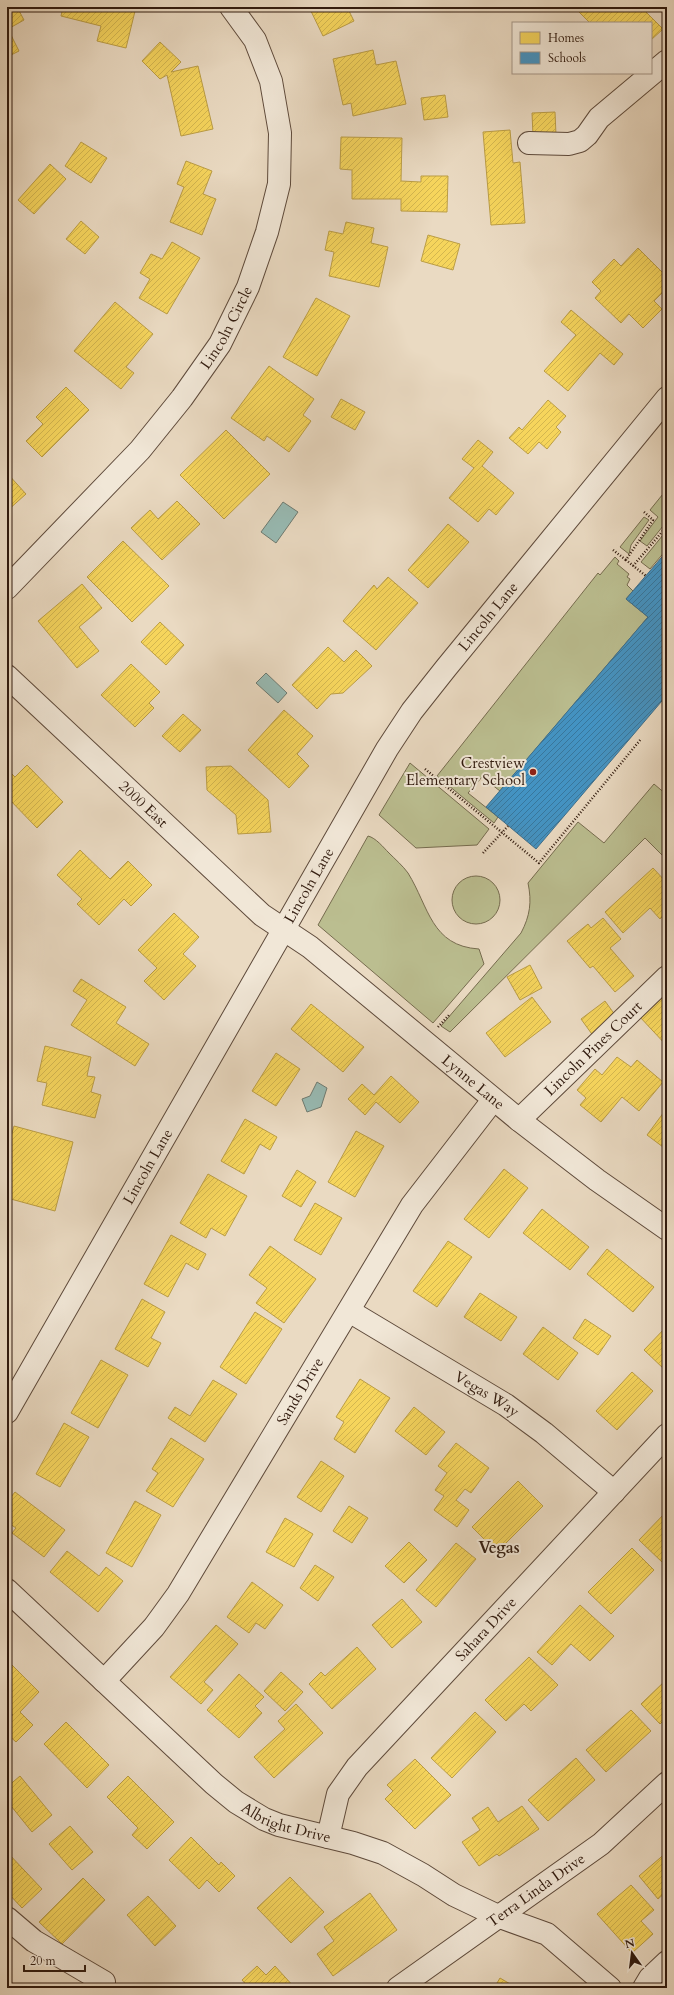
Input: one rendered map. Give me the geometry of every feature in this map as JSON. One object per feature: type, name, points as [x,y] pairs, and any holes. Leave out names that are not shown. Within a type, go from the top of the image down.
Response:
[{"type":"street","name":"Lincoln Circle","points":[[7,588],[140,450],[182,398],[220,344],[248,287],[267,232],[279,184],[280,133],[271,81],[266,67],[255,40],[231,7]]},
{"type":"street","points":[[652,74],[667,61]]},
{"type":"street","points":[[529,143],[569,144],[580,142],[599,118],[651,74]]},
{"type":"street","name":"Lincoln Lane","points":[[7,1412],[387,749],[412,711],[446,668],[667,398]]},
{"type":"street","name":"2000 East","points":[[7,676],[262,914],[283,929]]},
{"type":"street","name":"Lynne Lane","points":[[283,929],[310,947],[493,1100],[597,1180],[667,1230]]},
{"type":"street","name":"Lincoln Pines Court","points":[[519,1120],[667,977]]},
{"type":"street","name":"Sands Drive","points":[[104,1681],[154,1627],[178,1594],[418,1196],[493,1100]]},
{"type":"street","name":"Vegas Way","points":[[349,1311],[506,1405],[544,1433],[614,1492]]},
{"type":"street","name":"Sahara Drive","points":[[328,1837],[338,1794],[349,1776],[667,1435]]},
{"type":"street","name":"Albright Drive","points":[[7,1590],[236,1802],[279,1826],[328,1837],[383,1853],[423,1875],[454,1895],[500,1917],[548,1934],[610,1988]]},
{"type":"street","name":"Terra Linda Drive","points":[[398,1988],[601,1844],[667,1783]]},
{"type":"street","points":[[7,1918],[34,1941],[104,1982]]},
{"type":"street","points":[[644,1988],[650,1978],[667,1962]]},
{"type":"path","points":[[626,560],[653,520],[644,512]]},
{"type":"path","points":[[633,566],[667,526]]},
{"type":"path","points":[[613,550],[646,576]]},
{"type":"path","points":[[425,769],[539,863],[641,739]]},
{"type":"path","points":[[483,853],[508,826]]},
{"type":"path","points":[[435,1031],[450,1014]]},
{"type":"green space","points":[[667,489],[667,521],[647,546],[640,541],[658,517],[650,510]]},
{"type":"green space","points":[[644,517],[649,520],[631,545],[629,554],[620,547]]},
{"type":"green space","points":[[667,530],[667,549],[650,569],[641,562]]},
{"type":"green space","points":[[615,557],[619,561],[617,564],[629,574],[627,577],[630,579],[627,585],[633,591],[626,599],[648,617],[500,791],[482,777],[468,793],[498,817],[494,823],[437,776],[598,573],[600,575]]},
{"type":"green space","points":[[410,763],[489,829],[477,845],[416,848],[379,815]]},
{"type":"green space","points":[[654,784],[667,795],[667,860],[645,838],[450,1032],[441,1026],[521,933],[528,915],[530,903],[528,883],[578,822],[604,843]]},
{"type":"green space","points":[[368,836],[379,843],[408,873],[433,923],[441,933],[451,941],[463,946],[479,949],[484,964],[433,1023],[318,925]]},
{"type":"green space","points":[[476,876],[485,878],[493,883],[498,891],[500,900],[498,909],[493,917],[485,922],[476,924],[467,922],[459,917],[454,909],[452,900],[454,891],[459,883],[467,878]]},
{"type":"water","points":[[283,502],[298,512],[276,543],[261,532]]},
{"type":"water","points":[[266,673],[287,693],[278,703],[256,683]]},
{"type":"water","points":[[317,1082],[327,1088],[321,1107],[307,1112],[302,1099],[310,1096]]},
{"type":"building: Homes","points":[[7,7],[17,7],[24,20],[8,29],[19,51],[7,57]]},
{"type":"building: Homes","points":[[63,7],[136,7],[126,48],[97,41],[101,26],[61,16]]},
{"type":"building: Homes","points":[[309,7],[347,7],[354,21],[323,36]]},
{"type":"building: Homes","points":[[574,7],[641,7],[663,29],[652,39],[652,22],[589,22]]},
{"type":"building: Homes","points":[[160,42],[181,62],[171,72],[198,66],[213,129],[181,136],[167,75],[160,79],[142,61]]},
{"type":"building: Homes","points":[[373,50],[376,65],[396,61],[406,104],[353,116],[351,103],[343,105],[333,59]]},
{"type":"building: Homes","points":[[445,95],[448,117],[424,120],[421,98]]},
{"type":"building: Homes","points":[[555,112],[556,135],[533,136],[532,113]]},
{"type":"building: Homes","points":[[510,130],[513,163],[520,162],[525,223],[491,225],[483,132]]},
{"type":"building: Homes","points":[[341,137],[402,138],[401,181],[421,182],[421,176],[448,176],[447,212],[401,211],[401,199],[352,199],[352,170],[340,169]]},
{"type":"building: Homes","points":[[81,142],[107,158],[91,183],[65,166]]},
{"type":"building: Homes","points":[[186,161],[212,171],[203,194],[216,199],[202,235],[170,222],[184,187],[177,184]]},
{"type":"building: Homes","points":[[50,164],[66,179],[34,214],[18,200]]},
{"type":"building: Homes","points":[[81,221],[99,237],[85,254],[66,239]]},
{"type":"building: Homes","points":[[346,222],[374,228],[371,243],[388,247],[379,287],[329,276],[334,252],[325,250],[329,231],[343,234]]},
{"type":"building: Homes","points":[[428,235],[460,244],[453,270],[421,261]]},
{"type":"building: Homes","points":[[172,242],[200,258],[167,314],[139,298],[150,279],[140,273],[151,254],[162,259]]},
{"type":"building: Homes","points":[[638,248],[667,277],[667,288],[654,301],[662,309],[643,328],[629,314],[621,323],[595,298],[601,291],[592,282],[614,259],[621,266]]},
{"type":"building: Homes","points":[[316,298],[350,316],[317,376],[283,357]]},
{"type":"building: Homes","points":[[115,302],[153,334],[126,367],[134,373],[121,389],[74,351]]},
{"type":"building: Homes","points":[[571,310],[623,354],[614,365],[600,353],[568,391],[544,371],[576,335],[561,322]]},
{"type":"building: Homes","points":[[269,366],[314,399],[303,415],[311,421],[289,452],[267,436],[264,441],[231,418]]},
{"type":"building: Homes","points":[[66,387],[89,410],[42,457],[26,441],[43,424],[36,417]]},
{"type":"building: Homes","points":[[341,399],[365,412],[355,430],[331,417]]},
{"type":"building: Homes","points":[[548,400],[566,416],[556,427],[561,432],[547,449],[539,442],[528,454],[509,438],[519,427],[522,430]]},
{"type":"building: Homes","points":[[226,430],[270,474],[224,519],[180,475]]},
{"type":"building: Homes","points":[[478,440],[493,452],[482,466],[514,493],[496,515],[489,509],[478,522],[449,498],[474,468],[462,459]]},
{"type":"building: Homes","points":[[7,473],[26,494],[7,511]]},
{"type":"building: Homes","points":[[177,501],[200,524],[162,560],[131,528],[150,510],[158,519]]},
{"type":"building: Homes","points":[[448,524],[469,542],[428,588],[408,570]]},
{"type":"building: Homes","points":[[123,541],[169,586],[132,622],[87,577]]},
{"type":"building: Homes","points":[[388,577],[418,603],[376,650],[343,621],[374,585],[377,589]]},
{"type":"building: Homes","points":[[82,584],[102,608],[79,627],[99,651],[77,668],[38,621]]},
{"type":"building: Homes","points":[[160,622],[184,645],[166,665],[141,642]]},
{"type":"building: Homes","points":[[328,647],[344,662],[356,650],[372,666],[343,693],[331,694],[317,709],[292,685]]},
{"type":"building: Homes","points":[[131,664],[160,692],[149,703],[154,708],[135,727],[101,695]]},
{"type":"building: Homes","points":[[284,710],[313,736],[297,754],[309,766],[289,788],[248,750]]},
{"type":"building: Homes","points":[[183,714],[201,730],[180,752],[162,736]]},
{"type":"building: Homes","points":[[27,765],[63,802],[37,828],[7,797],[7,769],[15,777]]},
{"type":"building: Homes","points":[[231,766],[268,800],[271,832],[238,834],[236,815],[207,790],[206,767]]},
{"type":"building: Homes","points":[[80,850],[110,879],[128,861],[152,885],[131,906],[124,899],[99,925],[77,904],[82,899],[57,875]]},
{"type":"building: Homes","points":[[653,868],[667,883],[667,912],[660,919],[650,908],[623,933],[605,912]]},
{"type":"building: Homes","points":[[174,913],[199,937],[183,954],[196,966],[164,1000],[144,981],[157,968],[138,950]]},
{"type":"building: Homes","points":[[603,918],[621,939],[610,948],[634,976],[615,992],[593,966],[590,968],[567,941],[588,924],[591,928]]},
{"type":"building: Homes","points":[[530,965],[542,988],[520,1000],[507,977]]},
{"type":"building: Homes","points":[[81,979],[126,1007],[116,1023],[149,1044],[135,1066],[71,1025],[87,1000],[73,991]]},
{"type":"building: Homes","points":[[667,992],[667,1046],[639,1016]]},
{"type":"building: Homes","points":[[532,997],[551,1022],[505,1057],[486,1033]]},
{"type":"building: Homes","points":[[605,1001],[618,1019],[594,1037],[581,1019]]},
{"type":"building: Homes","points":[[311,1004],[364,1047],[343,1072],[291,1029]]},
{"type":"building: Homes","points":[[45,1046],[91,1057],[87,1076],[95,1077],[91,1092],[101,1095],[95,1118],[42,1105],[47,1083],[37,1081]]},
{"type":"building: Homes","points":[[276,1053],[300,1069],[276,1106],[252,1091]]},
{"type":"building: Homes","points":[[617,1057],[631,1067],[637,1060],[663,1082],[639,1111],[622,1097],[601,1122],[580,1105],[586,1098],[577,1090],[595,1069],[602,1075]]},
{"type":"building: Homes","points":[[391,1076],[419,1102],[400,1123],[376,1102],[365,1115],[348,1099],[362,1084],[374,1095]]},
{"type":"building: Homes","points":[[664,1112],[667,1115],[667,1150],[647,1135]]},
{"type":"building: Homes","points":[[245,1119],[277,1137],[270,1150],[260,1144],[244,1174],[221,1161]]},
{"type":"building: Homes","points":[[14,1126],[73,1142],[55,1211],[7,1198],[7,1167],[9,1160],[7,1160],[7,1151]]},
{"type":"building: Homes","points":[[356,1131],[384,1146],[355,1197],[328,1182]]},
{"type":"building: Homes","points":[[504,1169],[528,1188],[489,1238],[464,1219]]},
{"type":"building: Homes","points":[[297,1170],[316,1182],[301,1207],[282,1196]]},
{"type":"building: Homes","points":[[208,1174],[247,1196],[225,1236],[211,1228],[206,1238],[180,1223]]},
{"type":"building: Homes","points":[[315,1203],[342,1218],[321,1255],[294,1240]]},
{"type":"building: Homes","points":[[542,1209],[589,1247],[570,1270],[523,1233]]},
{"type":"building: Homes","points":[[171,1235],[206,1254],[198,1270],[186,1263],[168,1297],[144,1284]]},
{"type":"building: Homes","points":[[448,1241],[472,1257],[437,1307],[413,1291]]},
{"type":"building: Homes","points":[[270,1246],[316,1279],[284,1323],[256,1303],[267,1288],[249,1275]]},
{"type":"building: Homes","points":[[607,1249],[654,1287],[633,1312],[587,1274]]},
{"type":"building: Homes","points":[[480,1293],[517,1317],[501,1341],[464,1317]]},
{"type":"building: Homes","points":[[142,1299],[165,1312],[151,1338],[161,1343],[148,1367],[115,1349]]},
{"type":"building: Homes","points":[[255,1312],[282,1329],[246,1384],[220,1367]]},
{"type":"building: Homes","points":[[585,1319],[611,1336],[598,1355],[573,1338]]},
{"type":"building: Homes","points":[[667,1326],[667,1368],[665,1370],[644,1350]]},
{"type":"building: Homes","points":[[543,1327],[578,1353],[558,1380],[523,1354]]},
{"type":"building: Homes","points":[[101,1360],[128,1375],[98,1428],[71,1413]]},
{"type":"building: Homes","points":[[632,1372],[653,1391],[617,1430],[596,1411]]},
{"type":"building: Homes","points":[[360,1379],[390,1398],[355,1453],[334,1439],[344,1422],[336,1417]]},
{"type":"building: Homes","points":[[213,1380],[237,1394],[205,1442],[168,1418],[175,1407],[190,1416]]},
{"type":"building: Homes","points":[[414,1407],[445,1432],[426,1455],[395,1431]]},
{"type":"building: Homes","points":[[64,1423],[89,1437],[60,1487],[36,1474]]},
{"type":"building: Homes","points":[[171,1438],[204,1459],[173,1507],[146,1491],[158,1473],[152,1469]]},
{"type":"building: Homes","points":[[456,1443],[489,1468],[471,1493],[465,1489],[456,1500],[469,1510],[457,1527],[434,1510],[444,1496],[435,1490],[447,1473],[438,1466]]},
{"type":"building: Homes","points":[[321,1461],[344,1476],[321,1512],[297,1497]]},
{"type":"building: Homes","points":[[518,1481],[543,1506],[497,1552],[472,1527]]},
{"type":"building: Homes","points":[[15,1492],[65,1530],[44,1557],[12,1533],[16,1528],[7,1522],[7,1502]]},
{"type":"building: Homes","points":[[135,1501],[161,1515],[132,1567],[106,1553]]},
{"type":"building: Homes","points":[[349,1506],[368,1518],[352,1543],[333,1531]]},
{"type":"building: Homes","points":[[667,1511],[667,1559],[663,1563],[639,1540]]},
{"type":"building: Homes","points":[[285,1518],[313,1534],[294,1567],[266,1552]]},
{"type":"building: Homes","points":[[409,1542],[427,1560],[404,1583],[385,1566]]},
{"type":"building: Homes","points":[[456,1543],[476,1559],[436,1607],[416,1590]]},
{"type":"building: Homes","points":[[632,1548],[654,1570],[611,1614],[588,1592]]},
{"type":"building: Homes","points":[[67,1551],[99,1576],[106,1567],[123,1581],[98,1612],[50,1572]]},
{"type":"building: Homes","points":[[315,1565],[334,1577],[318,1601],[300,1588]]},
{"type":"building: Homes","points":[[252,1582],[283,1605],[265,1629],[256,1623],[249,1633],[227,1617]]},
{"type":"building: Homes","points":[[402,1599],[422,1622],[392,1648],[372,1625]]},
{"type":"building: Homes","points":[[580,1605],[614,1636],[590,1661],[571,1644],[552,1665],[537,1652]]},
{"type":"building: Homes","points":[[216,1625],[238,1644],[204,1682],[213,1690],[201,1704],[170,1677]]},
{"type":"building: Homes","points":[[357,1647],[376,1669],[332,1709],[309,1684],[321,1672],[325,1676]]},
{"type":"building: Homes","points":[[529,1657],[558,1685],[531,1711],[524,1704],[506,1721],[485,1700]]},
{"type":"building: Homes","points":[[8,1661],[39,1692],[20,1712],[33,1725],[16,1742],[7,1734],[7,1721],[13,1715],[7,1709]]},
{"type":"building: Homes","points":[[281,1672],[303,1692],[285,1711],[264,1691]]},
{"type":"building: Homes","points":[[239,1674],[264,1697],[255,1706],[262,1713],[239,1738],[207,1710]]},
{"type":"building: Homes","points":[[667,1679],[667,1717],[660,1724],[641,1704]]},
{"type":"building: Homes","points":[[296,1704],[323,1733],[274,1778],[254,1757],[285,1729],[278,1721]]},
{"type":"building: Homes","points":[[631,1710],[651,1731],[606,1772],[586,1750]]},
{"type":"building: Homes","points":[[475,1712],[496,1732],[452,1778],[431,1758]]},
{"type":"building: Homes","points":[[66,1722],[109,1765],[87,1788],[44,1744]]},
{"type":"building: Homes","points":[[576,1758],[595,1780],[548,1821],[528,1800]]},
{"type":"building: Homes","points":[[415,1759],[451,1795],[415,1829],[385,1799],[393,1791],[387,1785]]},
{"type":"building: Homes","points":[[20,1776],[52,1815],[32,1832],[7,1801],[7,1787]]},
{"type":"building: Homes","points":[[128,1776],[174,1822],[147,1849],[132,1835],[138,1828],[107,1797]]},
{"type":"building: Homes","points":[[522,1806],[539,1829],[499,1856],[497,1854],[479,1866],[462,1842],[480,1830],[472,1818],[488,1807],[498,1822]]},
{"type":"building: Homes","points":[[70,1826],[93,1852],[72,1870],[49,1844]]},
{"type":"building: Homes","points":[[191,1837],[219,1865],[221,1862],[235,1876],[219,1892],[207,1880],[199,1889],[169,1860]]},
{"type":"building: Homes","points":[[7,1852],[42,1889],[22,1908],[7,1892]]},
{"type":"building: Homes","points":[[667,1852],[667,1891],[658,1899],[639,1876]]},
{"type":"building: Homes","points":[[290,1877],[324,1912],[291,1943],[257,1908]]},
{"type":"building: Homes","points":[[83,1878],[105,1900],[62,1944],[39,1922]]},
{"type":"building: Homes","points":[[631,1885],[654,1910],[641,1921],[653,1934],[632,1953],[597,1914]]},
{"type":"building: Homes","points":[[370,1893],[397,1930],[333,1976],[317,1954],[334,1941],[324,1927]]},
{"type":"building: Homes","points":[[148,1896],[176,1926],[155,1946],[127,1915]]},
{"type":"building: Homes","points":[[257,1966],[266,1975],[275,1966],[295,1988],[249,1988],[242,1980]]},
{"type":"building: Homes","points":[[500,1978],[517,1988],[494,1988]]},
{"type":"building: Schools","points":[[667,551],[667,695],[536,849],[486,807],[648,617],[626,599]]},
{"type":"place","name":"Crestview Elementary School","points":[[533,772]]},
{"type":"district","name":"Vegas","points":[[499,1548]]}]
